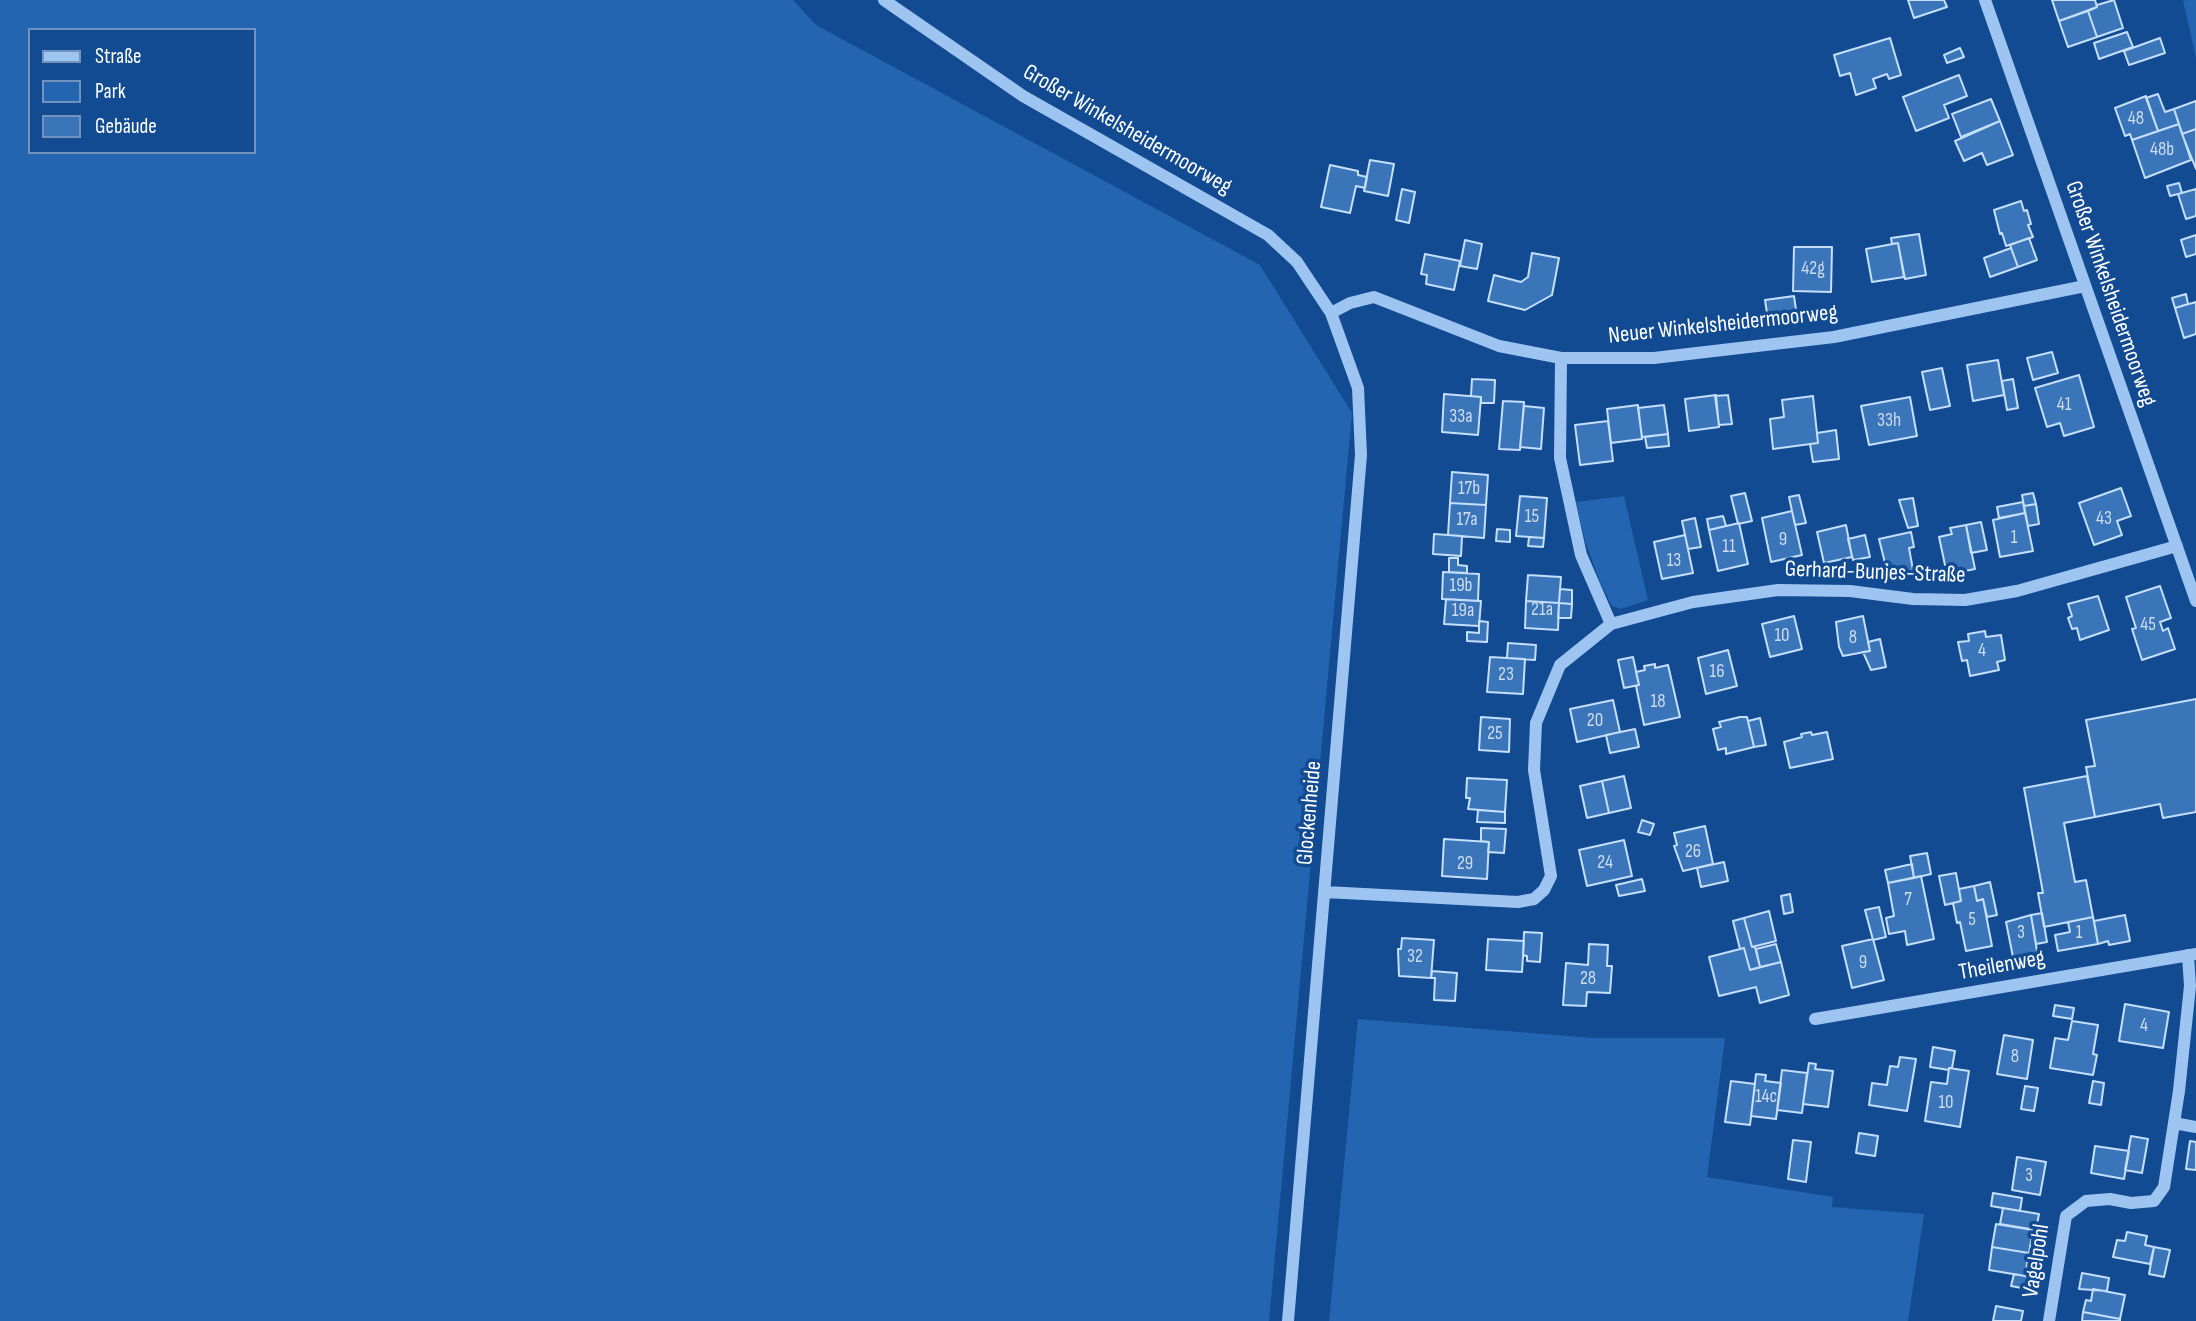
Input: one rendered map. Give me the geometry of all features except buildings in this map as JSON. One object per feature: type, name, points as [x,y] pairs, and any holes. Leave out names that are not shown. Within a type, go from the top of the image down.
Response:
[{"type":"street","name":"Großer Winkelsheidermoorweg","points":[[884,0],[1023,96],[1268,235],[1297,262],[1331,313]]},
{"type":"street","name":"Großer Winkelsheidermoorweg","points":[[1985,0],[2196,601]]},
{"type":"street","name":"Neuer Winkelsheidermoorweg","points":[[1331,313],[1350,303],[1374,297],[1499,346],[1561,358],[1654,358],[1834,337],[2085,286]]},
{"type":"street","name":"Glockenheide","points":[[1288,1321],[1362,456],[1357,387],[1331,313]]},
{"type":"street","points":[[1561,358],[1560,458],[1581,555],[1611,624]]},
{"type":"street","name":"Gerhard-Bunjes-Straße","points":[[1325,892],[1518,902],[1534,899],[1544,890],[1551,876],[1534,770],[1536,723],[1560,665],[1611,624],[1693,602],[1778,590],[1850,591],[1913,599],[1965,600],[2017,591],[2177,546]]},
{"type":"street","name":"Theilenweg","points":[[1815,1019],[2192,954]]},
{"type":"street","name":"Vagelpohl","points":[[2049,1321],[2066,1216],[2086,1200],[2110,1199],[2131,1203],[2154,1201],[2164,1187],[2174,1123],[2192,954]]},
{"type":"street","points":[[2174,1123],[2196,1126]]},
{"type":"green space","points":[[0,0],[793,0],[816,25],[1260,265],[1352,413],[1269,1321],[0,1321]]},
{"type":"green space","points":[[2183,0],[2196,0],[2196,58]]},
{"type":"green space","points":[[1624,496],[1648,600],[1621,609],[1612,606],[1600,582],[1585,541],[1576,502]]},
{"type":"green space","points":[[1358,1019],[1593,1038],[1725,1038],[1707,1177],[1833,1197],[1832,1207],[1924,1214],[1908,1321],[1329,1321]]}]
